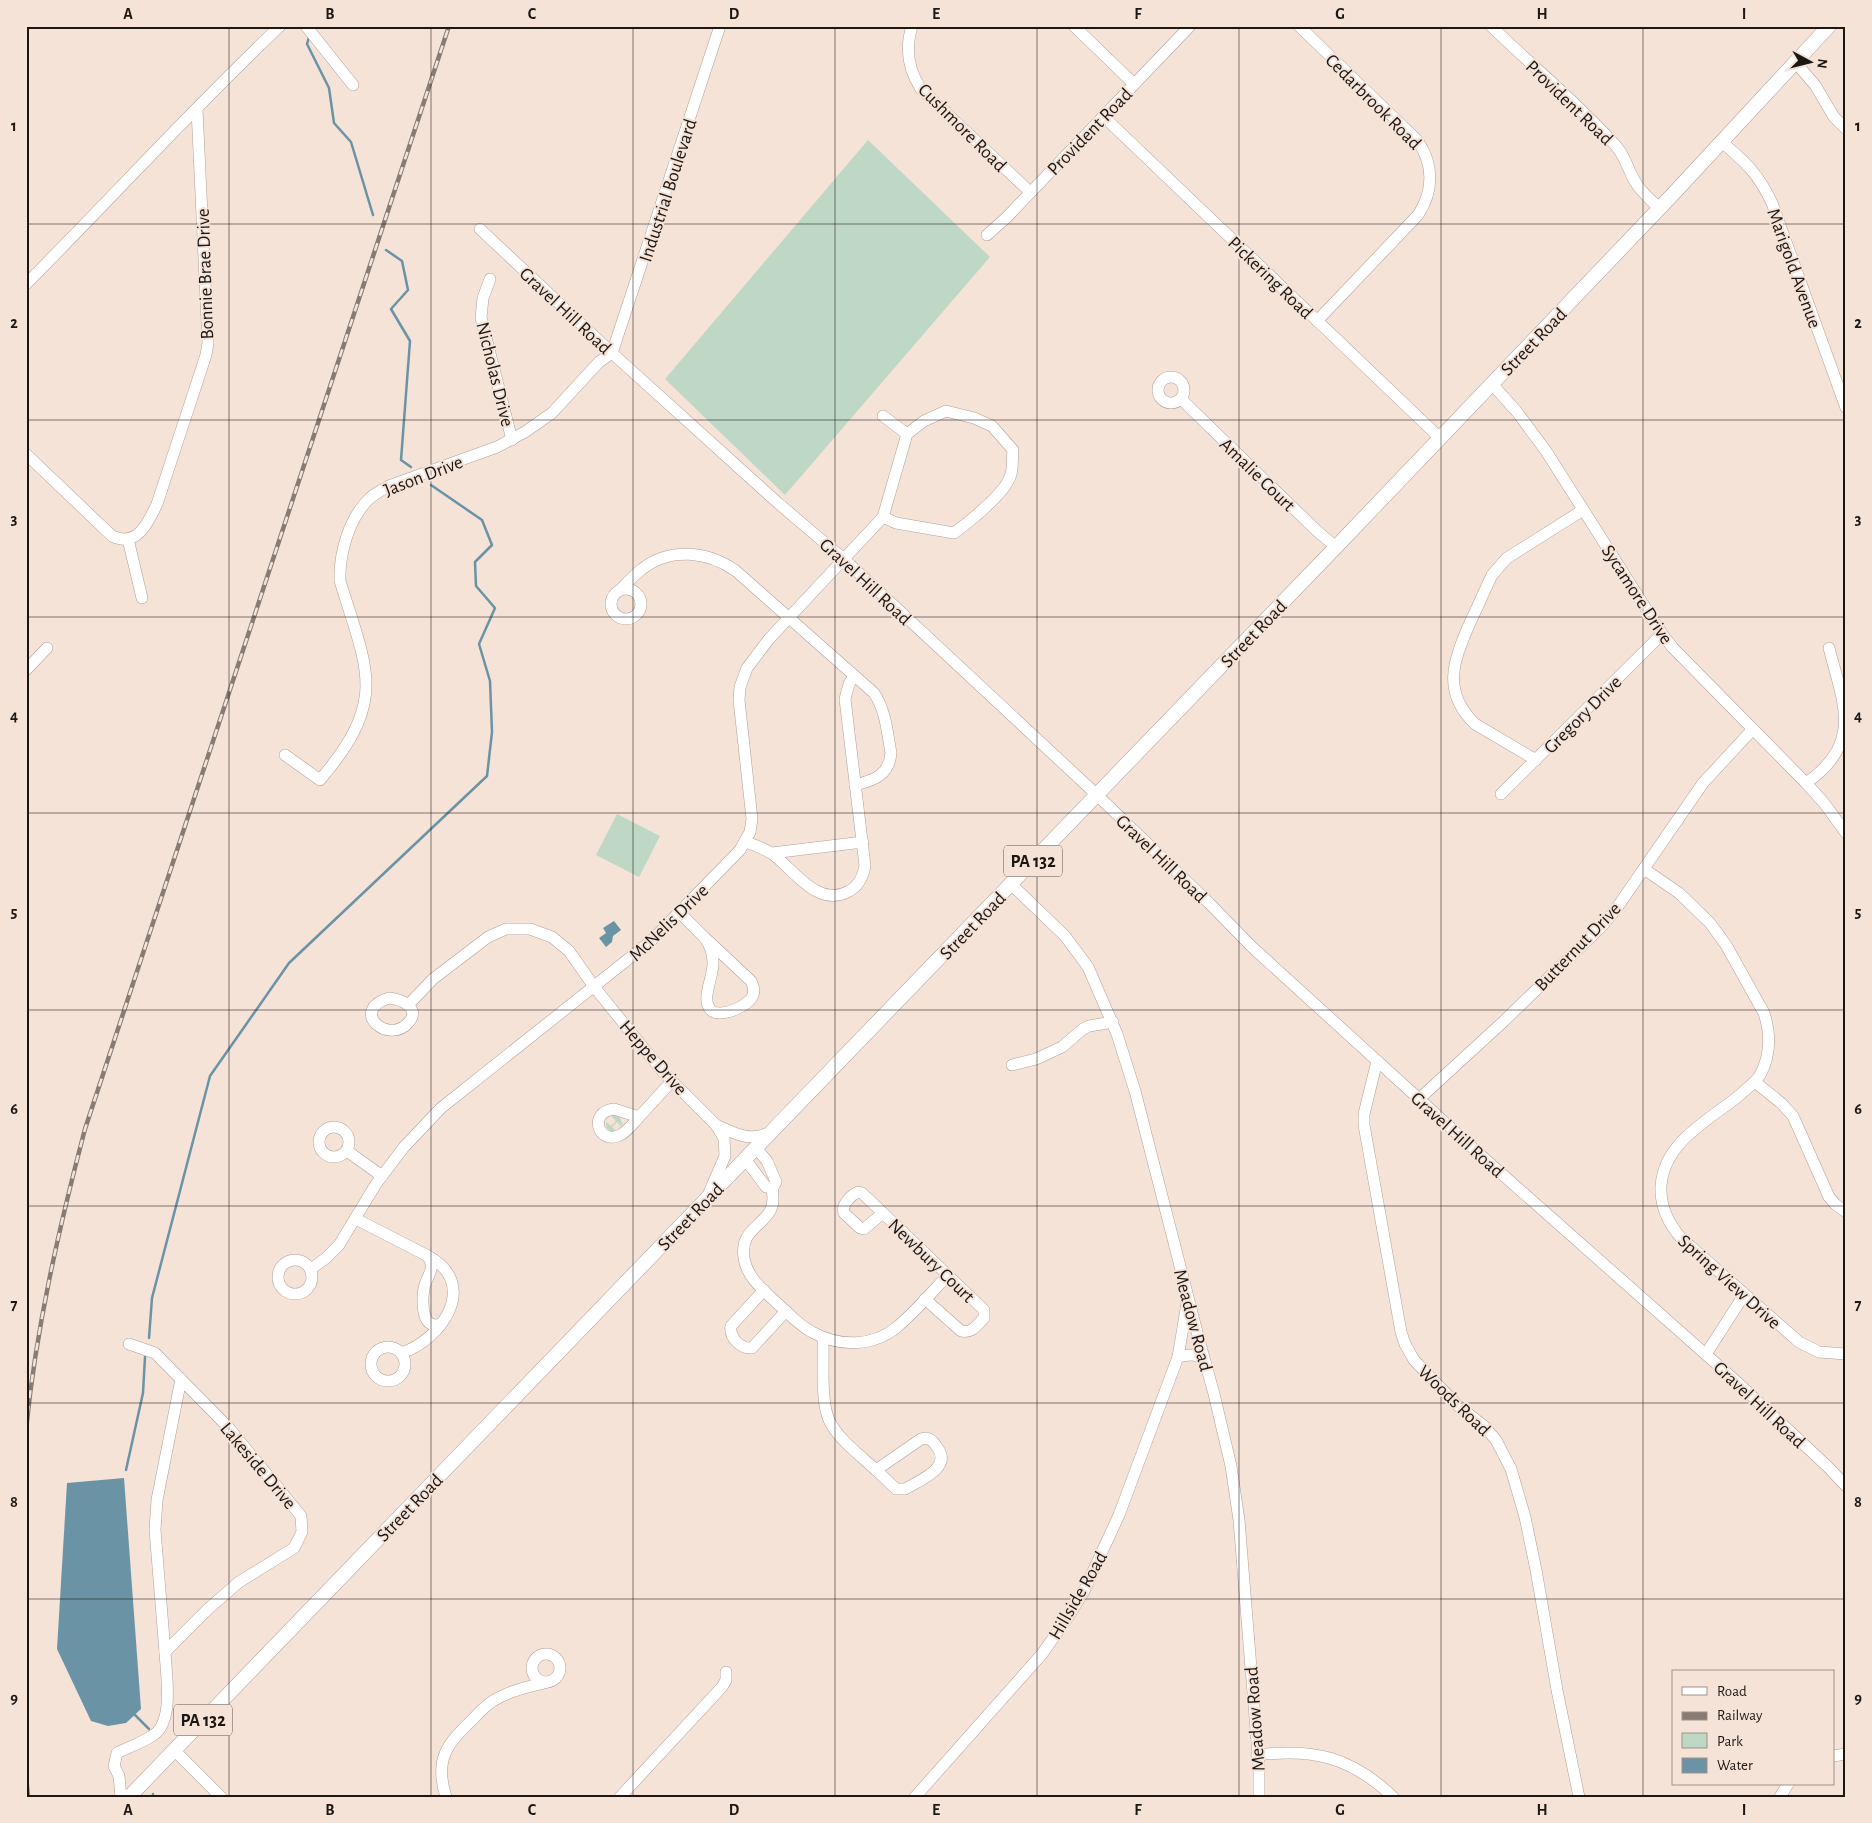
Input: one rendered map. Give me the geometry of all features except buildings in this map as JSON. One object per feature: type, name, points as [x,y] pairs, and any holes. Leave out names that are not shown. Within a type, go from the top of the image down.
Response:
[{"type":"main road","name":"Street Road","points":[[129,1797],[1336,547],[1830,26]]},
{"type":"street","points":[[26,284],[89,221],[167,138],[280,26]]},
{"type":"street","points":[[306,26],[353,85]]},
{"type":"street","name":"Industrial Boulevard","points":[[612,353],[720,26]]},
{"type":"street","name":"Cushmore Road","points":[[912,26],[908,41],[908,53],[911,71],[921,89],[1030,192]]},
{"type":"street","points":[[1074,26],[1134,84]]},
{"type":"street","name":"Provident Road","points":[[987,234],[1190,26]]},
{"type":"street","name":"Cedarbrook Road","points":[[1299,26],[1417,140],[1423,149],[1430,171],[1431,183],[1428,196],[1418,215],[1317,321]]},
{"type":"street","name":"Provident Road","points":[[1491,26],[1577,106],[1618,148],[1626,160],[1635,182],[1645,196],[1659,208]]},
{"type":"street","points":[[1796,63],[1815,85],[1834,117],[1846,128]]},
{"type":"street","name":"Bonnie Brae Drive","points":[[128,539],[138,535],[158,504],[206,355],[208,343],[197,109]]},
{"type":"street","name":"Pickering Road","points":[[1104,116],[1440,438]]},
{"type":"street","name":"Marigold Avenue","points":[[1722,142],[1748,165],[1763,184],[1772,203],[1846,408]]},
{"type":"street","name":"Gravel Hill Road","points":[[480,228],[612,353],[845,560],[1097,795],[1209,903],[1252,948],[1299,988],[1419,1099],[1706,1354],[1846,1486]]},
{"type":"street","name":"Nicholas Drive","points":[[490,279],[483,298],[481,318],[512,440]]},
{"type":"street","name":"Jason Drive","points":[[285,755],[320,780],[340,756],[361,719],[366,701],[364,657],[340,581],[339,568],[351,527],[360,510],[369,499],[389,486],[512,440],[552,413],[599,362],[612,353]]},
{"type":"street","name":"Sycamore Drive","points":[[1492,384],[1529,427],[1662,634],[1673,648],[1806,783],[1824,803],[1846,833]]},
{"type":"street","name":"Amalie Court","points":[[1181,399],[1317,531],[1336,547]]},
{"type":"street","points":[[854,676],[849,684],[845,699],[865,866],[864,875],[854,888],[839,895],[812,889],[772,854],[746,842],[750,832],[751,808],[739,700],[743,677],[752,659],[883,517],[908,434],[924,421],[946,411],[974,418],[992,426],[1013,450],[1011,476],[999,493],[976,516],[954,533],[896,523],[883,517]]},
{"type":"street","points":[[883,416],[908,434]]},
{"type":"street","points":[[26,454],[112,536],[118,539],[128,539],[142,598]]},
{"type":"street","points":[[1536,760],[1475,724],[1467,716],[1461,708],[1455,692],[1453,680],[1455,660],[1492,576],[1499,566],[1507,558],[1583,510]]},
{"type":"street","points":[[620,590],[649,564],[673,555],[697,554],[718,560],[732,568],[874,693],[879,701],[883,709],[891,753],[888,767],[885,773],[869,782],[855,784]]},
{"type":"street","name":"Gregory Drive","points":[[1501,794],[1662,634]]},
{"type":"street","points":[[26,670],[47,648]]},
{"type":"street","points":[[1806,783],[1816,776],[1830,761],[1843,736],[1845,722],[1844,703],[1829,648]]},
{"type":"street","name":"Butternut Drive","points":[[1419,1099],[1585,944],[1616,910],[1703,783],[1753,730]]},
{"type":"street","name":"McNelis Drive","points":[[311,1269],[326,1258],[339,1244],[382,1176],[404,1147],[441,1108],[462,1089],[594,988],[651,941],[680,913],[746,842]]},
{"type":"street","points":[[772,854],[862,842]]},
{"type":"street","name":"Spring View Drive","points":[[1644,869],[1679,893],[1710,923],[1726,945],[1764,1013],[1768,1026],[1769,1048],[1766,1061],[1755,1082],[1678,1145],[1668,1158],[1664,1168],[1661,1192],[1666,1215],[1675,1231],[1798,1342],[1829,1354],[1846,1354]]},
{"type":"street","name":"Meadow Road","points":[[1011,884],[1053,924],[1076,949],[1088,967],[1113,1022],[1135,1091],[1206,1362],[1231,1466],[1239,1520],[1259,1797]]},
{"type":"street","points":[[680,913],[751,981],[754,992],[750,1001],[746,1004],[719,1014],[713,1012],[709,1007],[706,998],[711,982],[714,961],[712,951],[704,937]]},
{"type":"street","name":"Heppe Drive","points":[[408,1005],[433,978],[496,932],[512,928],[539,932],[556,940],[569,951],[594,988],[663,1072],[716,1124],[724,1138],[725,1156],[706,1199]]},
{"type":"street","points":[[1012,1065],[1036,1059],[1062,1047],[1083,1029],[1090,1026],[1113,1022]]},
{"type":"street","name":"Woods Road","points":[[1377,1061],[1364,1114],[1364,1125],[1401,1332],[1414,1360],[1457,1404],[1484,1426],[1496,1440],[1511,1469],[1525,1517],[1579,1797]]},
{"type":"street","points":[[639,1117],[672,1081]]},
{"type":"street","points":[[1755,1082],[1781,1103],[1793,1116],[1829,1197],[1846,1212]]},
{"type":"street","name":"Heppe Drive","points":[[716,1124],[735,1134],[748,1137],[760,1138],[775,1129]]},
{"type":"street","points":[[756,1148],[767,1161],[776,1182],[772,1188],[774,1202],[770,1210],[751,1230],[744,1249],[746,1268],[764,1290],[801,1326],[835,1342],[856,1343],[881,1336],[898,1326],[948,1275]]},
{"type":"street","points":[[347,1151],[382,1176]]},
{"type":"street","points":[[744,1159],[766,1187],[772,1188]]},
{"type":"street","name":"Newbury Court","points":[[883,1213],[984,1310],[984,1318],[972,1330],[961,1332],[925,1299]]},
{"type":"street","points":[[356,1219],[428,1256],[445,1269],[453,1284],[454,1299],[452,1308],[420,1345],[401,1353]]},
{"type":"street","points":[[428,1256],[432,1265],[424,1289],[423,1305],[427,1321],[437,1324]]},
{"type":"street","points":[[764,1290],[731,1326],[732,1336],[737,1342],[747,1348],[752,1348],[786,1311]]},
{"type":"street","points":[[1706,1354],[1744,1295]]},
{"type":"street","name":"Hillside Road","points":[[915,1797],[1042,1654],[1084,1591],[1119,1515],[1178,1357],[1188,1296]]},
{"type":"street","points":[[823,1338],[825,1406],[830,1422],[836,1431],[876,1470],[896,1489],[905,1489],[939,1468],[943,1459],[942,1453],[930,1439],[921,1439],[876,1470]]},
{"type":"street","name":"Lakeside Drive","points":[[129,1344],[155,1353],[228,1427],[301,1516],[302,1532],[294,1548],[240,1582],[208,1609],[165,1652]]},
{"type":"street","points":[[1178,1357],[1194,1354],[1206,1362]]},
{"type":"street","points":[[121,1797],[119,1776],[114,1766],[117,1753],[156,1733],[162,1726],[166,1714],[165,1652],[155,1530],[156,1500],[181,1379]]},
{"type":"street","points":[[620,1797],[722,1687],[726,1680],[726,1672]]},
{"type":"street","points":[[446,1797],[443,1787],[442,1767],[444,1754],[453,1738],[481,1710],[499,1697],[548,1682]]},
{"type":"street","points":[[174,1750],[221,1797]]},
{"type":"street","points":[[1257,1755],[1295,1752],[1329,1757],[1356,1768],[1373,1778],[1393,1797]]},
{"type":"street","points":[[1780,1797],[1787,1786]]},
{"type":"green space","points":[[868,140],[990,257],[785,495],[665,379]]},
{"type":"green space","points":[[617,814],[660,836],[639,877],[596,855]]},
{"type":"green space","points":[[611,1116],[619,1116],[623,1125],[621,1126],[617,1122],[612,1127],[617,1132],[610,1131],[606,1127],[606,1122],[611,1126],[616,1121]]},
{"type":"water","points":[[614,921],[621,930],[613,936],[612,942],[606,947],[599,938],[606,933],[603,928]]},
{"type":"water","points":[[124,1478],[141,1709],[126,1723],[108,1726],[91,1721],[57,1649],[67,1483]]},
{"type":"waterway","points":[[309,37],[307,44],[329,88],[334,123],[351,142],[373,215]]},
{"type":"waterway","points":[[386,250],[402,261],[408,290],[391,309],[410,341],[401,460],[411,467]]},
{"type":"waterway","points":[[149,1338],[152,1298],[210,1076],[289,963],[487,776],[492,732],[490,681],[479,644],[495,608],[476,586],[475,562],[492,545],[482,520],[431,485]]},
{"type":"waterway","points":[[126,1470],[143,1393],[145,1357]]},
{"type":"waterway","points":[[134,1714],[149,1729]]},
{"type":"railway","points":[[26,1430],[42,1316],[66,1203],[85,1129],[449,26]]},
{"type":"railway","points":[[26,1776],[28,1797]]}]
